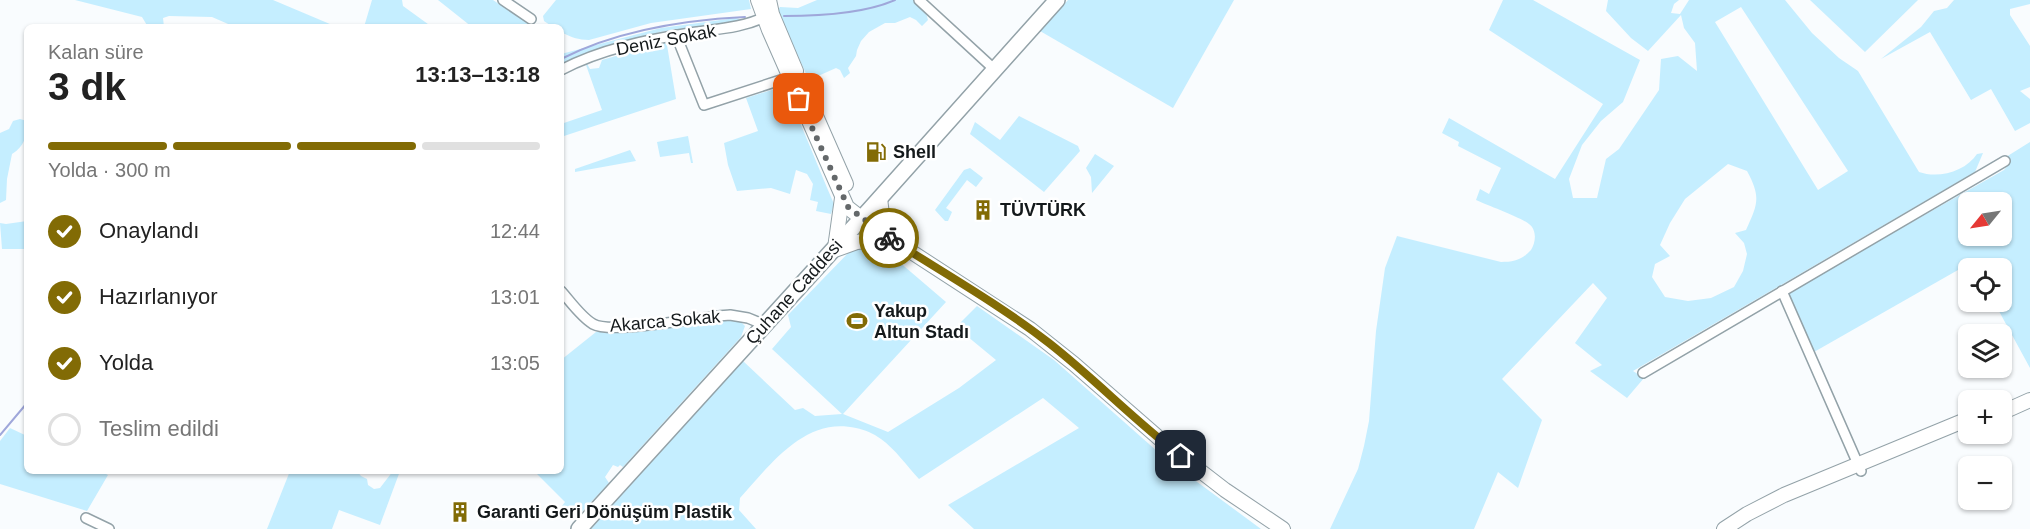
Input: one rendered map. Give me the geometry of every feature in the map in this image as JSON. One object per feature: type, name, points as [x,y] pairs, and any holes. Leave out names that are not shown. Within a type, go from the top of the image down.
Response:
[{"type":"main road","points":[[758,0],[768,16],[861,218]]},
{"type":"main road","points":[[768,0],[768,16]]},
{"type":"main road","name":"Çuhane Caddesi","points":[[579,529],[880,198],[1051,2]]},
{"type":"main road","points":[[794,76],[842,198],[848,207],[890,238],[1030,329],[1168,446],[1225,490],[1283,529]]},
{"type":"main road","points":[[842,198],[834,249],[857,242],[890,238]]},
{"type":"main road","points":[[880,198],[883,223],[890,238]]},
{"type":"main road","points":[[2012,400],[2030,392]]},
{"type":"main road","points":[[2012,408],[2030,400]]},
{"type":"main road","points":[[1738,529],[1780,505],[1859,467],[1958,423]]},
{"type":"main road","points":[[1724,529],[1774,500],[1958,431]]},
{"type":"street","points":[[503,0],[531,19]]},
{"type":"street","points":[[919,0],[994,69]]},
{"type":"street","name":"Deniz Sokak","points":[[564,68],[620,48],[675,36],[746,25],[768,16]]},
{"type":"street","points":[[675,36],[704,105],[794,76]]},
{"type":"street","points":[[1643,372],[2005,161]]},
{"type":"street","points":[[1782,291],[1859,467]]},
{"type":"street","name":"Akarca Sokak","points":[[564,294],[591,323],[599,327],[621,328],[730,315],[748,318],[765,325]]},
{"type":"street","points":[[86,518],[109,529]]},
{"type":"shaded area","points":[[75,0],[273,0],[330,24],[228,24],[212,17],[169,16],[163,18],[164,24],[146,24],[142,17]]},
{"type":"shaded area","points":[[372,0],[402,0],[403,6],[428,24],[365,24]]},
{"type":"shaded area","points":[[438,0],[493,0],[530,24],[468,24]]},
{"type":"shaded area","points":[[556,0],[749,0],[751,9],[651,23],[589,40],[578,39],[564,33],[564,24],[548,24],[544,21],[543,16]]},
{"type":"shaded area","points":[[817,0],[915,0],[926,13],[928,20],[922,26],[910,17],[895,23],[885,23],[869,32],[861,41],[856,56],[848,68],[850,73],[844,78],[840,70],[836,68],[809,80],[777,11],[780,7],[798,8]]},
{"type":"shaded area","points":[[1068,0],[1234,0],[1173,108],[1040,31]]},
{"type":"shaded area","points":[[1503,0],[1533,0],[1640,60],[1623,102],[1601,121],[1582,145],[1569,179],[1573,198],[1597,198],[1606,159],[1619,149],[1659,90],[1661,59],[1678,56],[1697,71],[1695,43],[1684,28],[1681,15],[1648,51],[1631,38],[1606,11],[1608,0],[1679,0],[1674,4],[1671,13],[1680,14],[1689,0],[1785,0],[1812,33],[1839,58],[1858,71],[1919,172],[1935,175],[1951,172],[1966,165],[1977,154],[1983,153],[1975,172],[1633,371],[1644,378],[1627,398],[1590,371],[1602,365],[1575,343],[1607,298],[1593,283],[1502,379],[1542,420],[1518,488],[1498,472],[1474,529],[1330,529],[1358,469],[1364,446],[1369,421],[1376,331],[1385,268],[1397,236],[1501,262],[1521,258],[1531,250],[1534,243],[1535,236],[1529,224],[1476,200],[1480,189],[1489,194],[1501,168],[1458,146],[1459,142],[1442,133],[1449,118],[1555,179],[1603,104],[1489,30]],"holes":[[[1741,7],[1848,171],[1818,190],[1715,22]],[[1728,164],[1747,171],[1756,194],[1755,207],[1746,230],[1735,233],[1744,243],[1747,254],[1743,271],[1734,287],[1711,298],[1688,301],[1665,297],[1652,277],[1655,264],[1670,256],[1660,245],[1670,223],[1685,199]]]},
{"type":"shaded area","points":[[1810,0],[1918,0],[1865,52]]},
{"type":"shaded area","points":[[1954,0],[2030,0],[2030,4],[2010,9],[2010,15],[2030,46],[2030,87],[2020,91],[2030,99],[2030,123],[2015,131],[1991,89],[1971,100],[1930,32],[1881,59],[1921,27],[1934,11],[1947,8]]},
{"type":"shaded area","points":[[736,18],[743,20],[660,32],[582,56],[564,65],[564,53],[661,28]]},
{"type":"shaded area","points":[[664,42],[667,45],[676,99],[564,136],[564,123],[602,110],[586,65],[564,74],[564,72],[586,62],[590,69],[599,68],[602,60]]},
{"type":"shaded area","points":[[784,86],[834,204],[831,214],[816,211],[818,202],[810,200],[813,184],[807,174],[796,170],[790,194],[771,188],[737,191],[728,165],[724,143],[758,131],[746,98]]},
{"type":"shaded area","points":[[1019,116],[1078,146],[1080,151],[1044,192],[970,134],[975,122],[1000,140]]},
{"type":"shaded area","points":[[24,120],[24,140],[20,148],[12,154],[6,200],[0,203],[0,133],[9,129],[13,121]]},
{"type":"shaded area","points":[[688,136],[693,163],[691,163],[689,153],[660,157],[657,142]]},
{"type":"shaded area","points":[[2030,142],[2030,368],[2012,335],[2012,324],[2006,324],[1999,312],[2012,312],[2012,258],[1958,258],[1958,270],[1814,352],[1789,298],[1790,291],[1958,196],[1958,246],[2012,246],[2012,192],[1965,192],[2004,170],[2010,163],[2006,157]]},
{"type":"shaded area","points":[[630,150],[636,161],[575,172],[575,169]]},
{"type":"shaded area","points":[[1095,154],[1114,166],[1092,193],[1091,177],[1086,168]]},
{"type":"shaded area","points":[[970,168],[983,178],[976,187],[967,180],[946,208],[952,212],[948,221],[945,221],[935,210],[964,170]]},
{"type":"shaded area","points":[[24,221],[24,249],[2,249],[0,223]]},
{"type":"shaded area","points":[[872,245],[884,249],[946,302],[843,414],[888,432],[959,388],[996,360],[956,327],[977,306],[1054,360],[1166,459],[1261,529],[974,529],[948,505],[1079,428],[1043,398],[919,479],[886,443],[866,431],[838,426],[821,429],[805,436],[776,458],[740,498],[739,510],[756,529],[591,529],[743,361],[795,410],[803,408],[815,416],[842,414],[772,349],[791,327],[788,315],[853,248]]},
{"type":"shaded area","points":[[720,318],[741,322],[745,326],[741,337],[623,467],[613,465],[605,477],[609,483],[576,518],[562,506],[565,502],[537,474],[564,474],[564,358],[596,332],[614,332]]},
{"type":"shaded area","points":[[10,428],[24,435],[24,474],[108,475],[87,511],[0,484],[0,441]]},
{"type":"shaded area","points":[[289,474],[359,474],[367,479],[368,485],[374,489],[380,488],[391,474],[399,474],[380,525],[339,510],[332,529],[267,529]]},
{"type":"waterway","points":[[784,16],[826,15],[855,11],[895,0]]},
{"type":"waterway","points":[[564,58],[627,34],[674,24],[745,17]]},
{"type":"waterway","points":[[0,435],[24,407]]},
{"type":"way so far","points":[[799,99],[842,198],[848,207],[889,238]]},
{"type":"place","name":"Shell","points":[[876,152]]},
{"type":"place","name":"TÜVTÜRK","points":[[983,210]]},
{"type":"place","name":"Yakup Altun Stadı","points":[[857,321]]},
{"type":"place","name":"Garanti Geri Dönüşüm Plastik","points":[[460,512]]},
{"type":"route","points":[[889,238],[1030,329],[1181,456]]}]
